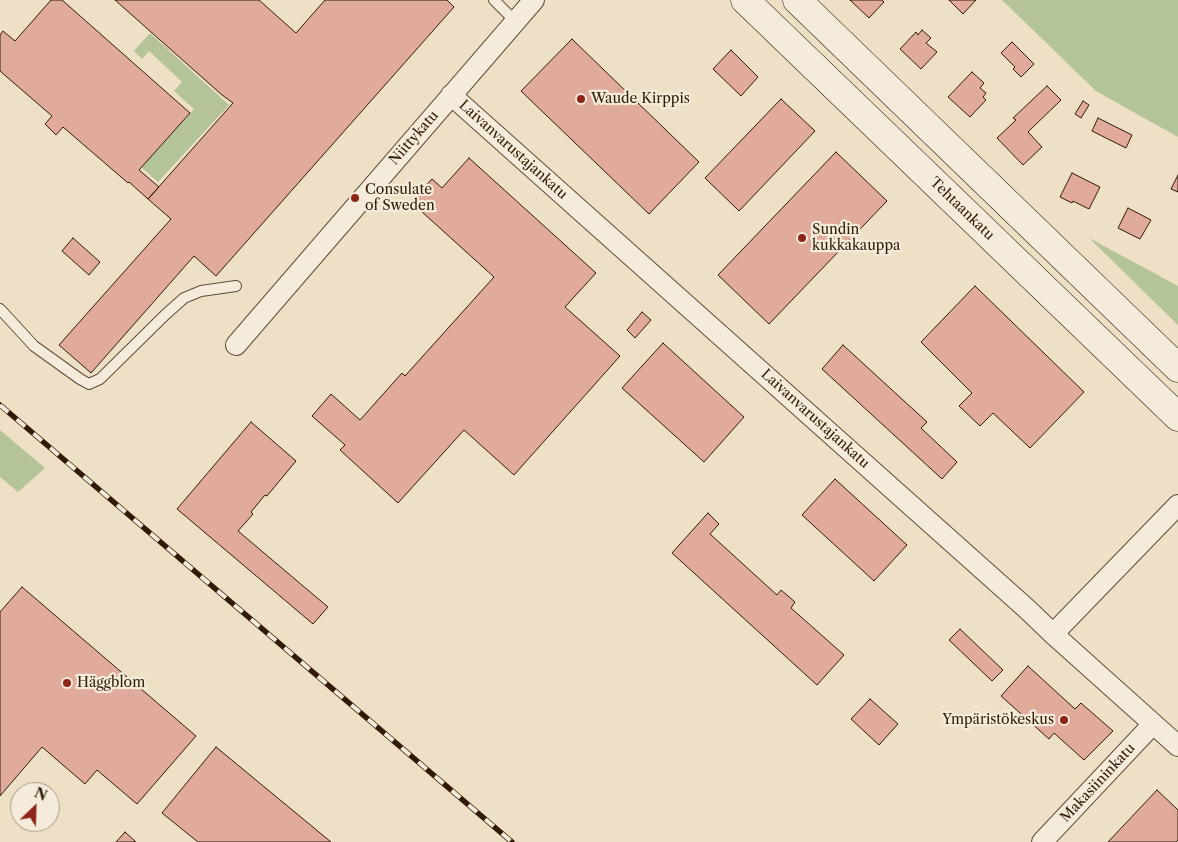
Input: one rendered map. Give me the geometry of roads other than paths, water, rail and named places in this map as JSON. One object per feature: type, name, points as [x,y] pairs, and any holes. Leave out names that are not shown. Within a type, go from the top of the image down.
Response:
[{"type":"main road","name":"Tehtaankatu","points":[[745,0],[1178,417]]},
{"type":"main road","points":[[797,0],[1178,368]]},
{"type":"street","name":"Niittykatu","points":[[236,345],[534,0]]},
{"type":"street","name":"Laivanvarustajankatu","points":[[451,94],[1028,609],[1053,634],[1178,746]]},
{"type":"street","points":[[1053,634],[1178,505]]},
{"type":"street","name":"Makasiininkatu","points":[[1042,842],[1153,724]]},
{"type":"lane","points":[[494,0],[516,21]]},
{"type":"lane","points":[[0,309],[34,346],[89,384],[100,379],[164,315],[184,298],[201,291],[236,286]]},
{"type":"railway","points":[[0,405],[512,842]]},
{"type":"place","name":"Waude Kirppis","points":[[581,99]]},
{"type":"place","name":"Consulate of Sweden","points":[[355,198]]},
{"type":"place","name":"Sundin kukkakauppa","points":[[802,238]]},
{"type":"place","name":"Häggblom","points":[[67,683]]},
{"type":"place","name":"Ympäristökeskus","points":[[1064,720]]}]
